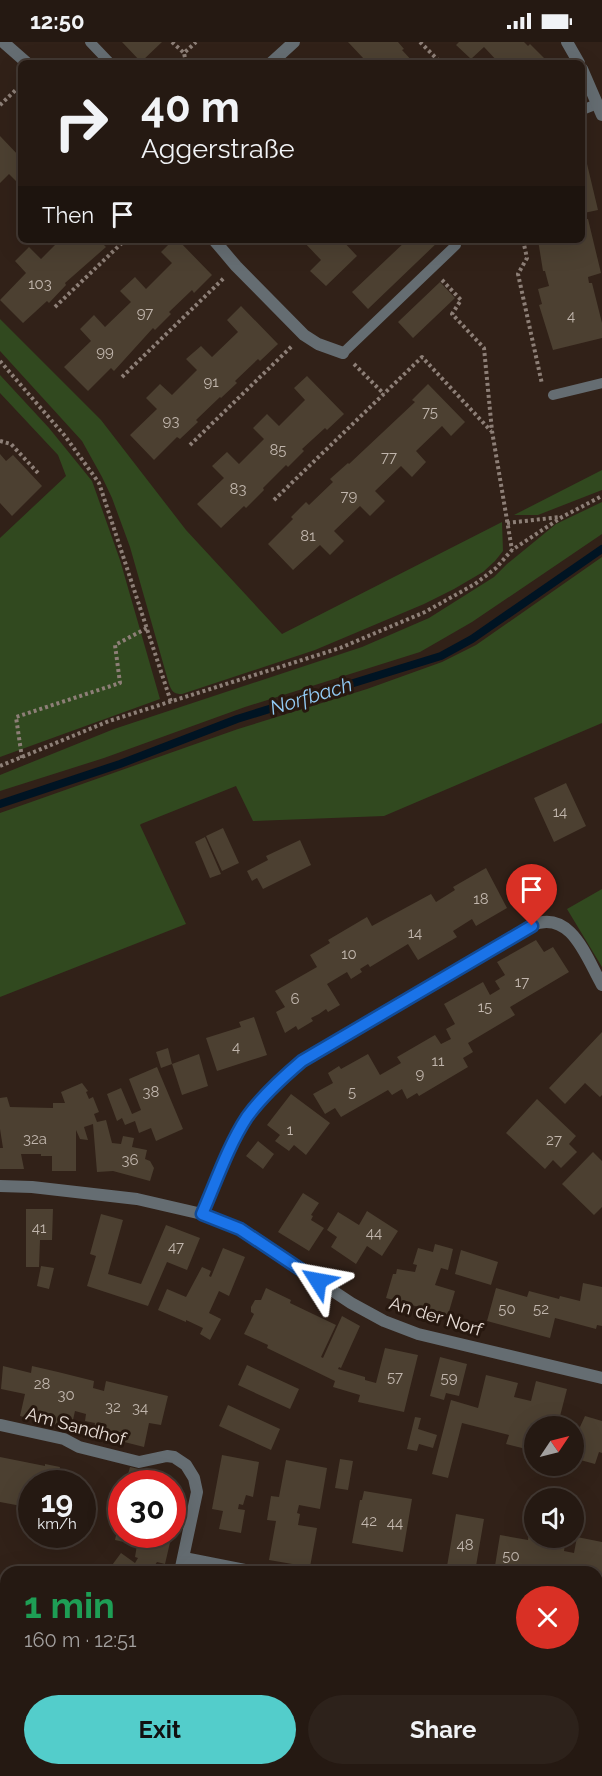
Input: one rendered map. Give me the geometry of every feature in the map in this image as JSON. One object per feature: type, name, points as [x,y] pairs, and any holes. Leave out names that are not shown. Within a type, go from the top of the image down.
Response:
[{"type":"street","points":[[1,42],[23,60]]},
{"type":"street","points":[[274,60],[294,42]]},
{"type":"street","points":[[567,42],[577,60]]},
{"type":"street","points":[[585,76],[600,110]]},
{"type":"street","points":[[217,243],[304,335],[318,344],[343,353]]},
{"type":"street","points":[[202,1214],[234,1140],[247,1118],[282,1078],[302,1061],[532,926],[542,921],[553,921],[564,926],[573,934],[602,985]]},
{"type":"street","name":"An der Norf","points":[[0,1186],[32,1186],[137,1199],[202,1214],[240,1229],[351,1303],[384,1321],[418,1334],[602,1378]]},
{"type":"street","name":"Am Sandhof","points":[[1,1425],[64,1439],[79,1447],[139,1462],[167,1456],[180,1461],[190,1471],[197,1492],[181,1566]]},
{"type":"street","points":[[183,1558],[225,1566]]},
{"type":"lane","points":[[90,42],[107,60]]},
{"type":"lane","points":[[343,353],[456,245]]},
{"type":"lane","points":[[554,395],[602,384]]},
{"type":"path","points":[[172,42],[184,53],[185,60]]},
{"type":"path","points":[[184,53],[196,42]]},
{"type":"path","points":[[420,42],[438,60]]},
{"type":"path","points":[[0,105],[18,88]]},
{"type":"path","points":[[55,307],[122,243]]},
{"type":"path","points":[[524,243],[527,258],[518,274],[545,397],[554,395]]},
{"type":"path","points":[[122,377],[236,266]]},
{"type":"path","points":[[431,269],[461,300],[452,314],[484,348],[492,431],[512,550]]},
{"type":"path","points":[[190,445],[304,335]]},
{"type":"path","points":[[343,353],[384,394]]},
{"type":"path","points":[[274,500],[422,357],[492,431]]},
{"type":"path","points":[[0,362],[65,436],[99,483],[171,702]]},
{"type":"path","points":[[0,441],[11,444],[38,473]]},
{"type":"path","points":[[0,766],[109,722],[340,648],[425,612],[475,585],[496,568],[512,550],[562,517],[602,496]]},
{"type":"path","points":[[507,523],[562,517]]},
{"type":"path","points":[[22,758],[16,717],[120,683],[115,645],[147,628]]},
{"type":"green space","points":[[0,319],[101,420],[186,530],[282,634],[502,522],[503,551],[483,572],[424,604],[315,650],[182,694],[175,693],[169,684],[130,547],[112,498],[82,441],[0,351]]},
{"type":"green space","points":[[0,375],[49,428],[92,481],[120,560],[160,699],[0,757],[0,538],[66,476],[58,455],[0,393]]},
{"type":"green space","points":[[602,470],[602,490],[538,515],[514,515]]},
{"type":"green space","points":[[602,502],[602,534],[472,622],[420,652],[245,707],[104,758],[0,791],[0,775],[114,729],[362,647],[429,618],[494,577],[556,524]]},
{"type":"green space","points":[[602,557],[602,723],[384,816],[253,821],[236,786],[141,824],[186,924],[0,997],[0,813],[238,729],[367,689],[442,662],[476,645]]},
{"type":"green space","points":[[602,889],[602,967],[567,909]]},
{"type":"building","points":[[122,42],[162,42],[143,60],[139,60]]},
{"type":"building","points":[[348,42],[398,42],[411,60],[363,60]]},
{"type":"building","points":[[459,42],[524,42],[528,46],[530,44],[546,60],[496,60],[484,47],[471,59],[456,45]]},
{"type":"building","points":[[0,136],[18,155],[18,183],[9,174],[0,183]]},
{"type":"building","points":[[585,155],[598,210],[585,213]]},
{"type":"building","points":[[585,216],[588,219],[601,273],[588,277],[589,283],[592,283],[602,323],[602,338],[553,350],[539,305],[542,304],[538,289],[549,286],[545,271],[543,271],[538,243],[585,243]]},
{"type":"building","points":[[57,243],[102,243],[106,247],[65,283],[66,285],[49,303],[47,301],[23,323],[0,300],[26,273],[15,261],[29,247],[41,259]]},
{"type":"building","points":[[170,243],[181,243],[212,275],[194,293],[192,290],[169,312],[171,314],[155,330],[153,328],[114,371],[111,368],[88,391],[64,367],[91,341],[80,329],[94,315],[105,327],[131,302],[120,291],[135,277],[146,289],[172,263],[161,252]]},
{"type":"building","points":[[305,243],[345,243],[357,256],[326,286],[310,271],[321,260]]},
{"type":"building","points":[[404,243],[437,243],[368,309],[352,292]]},
{"type":"building","points":[[440,282],[455,298],[413,338],[398,322]]},
{"type":"building","points":[[241,306],[278,344],[260,361],[258,359],[235,381],[237,383],[196,420],[198,422],[180,439],[177,437],[154,460],[130,435],[157,409],[146,398],[160,384],[172,395],[197,370],[186,359],[201,346],[212,357],[238,332],[227,320]]},
{"type":"building","points":[[307,376],[344,414],[302,449],[304,451],[288,467],[286,465],[246,508],[244,506],[221,528],[197,504],[224,478],[212,466],[227,452],[239,464],[264,439],[253,428],[267,414],[279,426],[305,400],[294,388]]},
{"type":"building","points":[[428,384],[465,422],[451,436],[442,426],[416,451],[426,462],[412,477],[401,466],[375,491],[385,501],[370,516],[360,506],[334,531],[344,541],[330,555],[320,545],[293,570],[268,544],[306,502],[309,505],[333,482],[330,479],[415,402],[412,400]]},
{"type":"building","points":[[0,454],[6,461],[13,455],[42,486],[12,516],[0,503]]},
{"type":"building","points":[[566,783],[586,826],[554,842],[534,798]]},
{"type":"building","points":[[223,828],[239,863],[222,871],[206,836]]},
{"type":"building","points":[[205,837],[221,874],[210,878],[195,842]]},
{"type":"building","points":[[300,840],[311,865],[263,889],[257,878],[252,881],[247,871],[268,860],[266,856]]},
{"type":"building","points":[[486,868],[507,908],[476,926],[472,919],[453,931],[457,937],[418,960],[408,944],[370,967],[368,964],[360,969],[362,972],[351,979],[347,972],[327,984],[340,1005],[328,1012],[326,1009],[311,1018],[313,1021],[298,1030],[296,1026],[285,1033],[276,1012],[285,1007],[275,991],[317,967],[310,955],[330,943],[328,940],[367,917],[372,926],[431,894],[436,902],[455,890],[453,887]]},
{"type":"building","points":[[536,940],[544,952],[553,947],[569,972],[510,1007],[515,1015],[468,1043],[473,1052],[463,1058],[468,1067],[419,1096],[417,1093],[407,1099],[402,1089],[392,1095],[388,1090],[341,1117],[335,1108],[325,1114],[313,1094],[333,1083],[328,1073],[339,1066],[341,1069],[368,1054],[380,1075],[401,1063],[397,1057],[435,1035],[441,1044],[451,1039],[446,1029],[455,1024],[444,1004],[483,982],[490,995],[500,989],[495,981],[505,975],[497,962]]},
{"type":"building","points":[[254,1017],[267,1055],[217,1071],[206,1038],[241,1027],[239,1022]]},
{"type":"building","points":[[602,1032],[602,1095],[600,1097],[585,1083],[565,1104],[549,1088]]},
{"type":"building","points":[[168,1048],[172,1064],[161,1068],[156,1052]]},
{"type":"building","points":[[199,1054],[208,1086],[182,1095],[172,1064]]},
{"type":"building","points":[[157,1067],[183,1129],[156,1141],[151,1128],[139,1133],[135,1121],[125,1125],[122,1118],[117,1121],[107,1094],[121,1088],[132,1114],[141,1110],[129,1079]]},
{"type":"building","points":[[82,1083],[88,1091],[86,1092],[89,1099],[93,1097],[99,1112],[94,1114],[97,1122],[106,1120],[112,1143],[121,1144],[123,1136],[134,1138],[132,1147],[147,1150],[145,1159],[150,1161],[154,1168],[150,1181],[113,1171],[97,1172],[93,1124],[84,1127],[88,1140],[80,1139],[76,1130],[76,1171],[52,1171],[52,1156],[41,1156],[41,1154],[21,1154],[24,1169],[0,1169],[0,1148],[3,1148],[0,1129],[0,1098],[7,1097],[10,1107],[53,1108],[53,1103],[65,1103],[61,1092]]},
{"type":"building","points":[[291,1094],[330,1123],[306,1155],[294,1145],[289,1151],[275,1141],[280,1135],[267,1125]]},
{"type":"building","points":[[537,1099],[576,1136],[569,1144],[577,1152],[561,1168],[553,1160],[545,1169],[506,1133]]},
{"type":"building","points":[[258,1141],[274,1154],[263,1169],[246,1156]]},
{"type":"building","points":[[593,1152],[602,1161],[602,1207],[594,1215],[562,1184]]},
{"type":"building","points":[[303,1193],[319,1203],[311,1215],[313,1216],[311,1220],[324,1228],[309,1251],[278,1232]]},
{"type":"building","points":[[26,1209],[53,1209],[52,1240],[40,1240],[39,1267],[26,1267]]},
{"type":"building","points":[[367,1211],[398,1231],[382,1256],[367,1246],[356,1264],[331,1247],[337,1237],[327,1230],[338,1212],[359,1225]]},
{"type":"building","points":[[101,1214],[123,1220],[108,1274],[141,1284],[166,1225],[200,1238],[187,1270],[167,1262],[148,1306],[87,1286],[96,1256],[90,1254]]},
{"type":"building","points":[[435,1244],[453,1249],[448,1270],[441,1268],[435,1285],[455,1291],[448,1315],[386,1298],[393,1274],[396,1274],[397,1269],[415,1272],[417,1265],[413,1264],[418,1248],[433,1252]]},
{"type":"building","points":[[223,1248],[245,1257],[229,1296],[219,1291],[209,1313],[221,1319],[210,1340],[200,1334],[203,1328],[158,1310],[167,1289],[186,1297],[202,1267],[211,1271],[209,1276],[211,1277]]},
{"type":"building","points":[[461,1250],[498,1262],[491,1285],[455,1274]]},
{"type":"building","points":[[41,1266],[54,1268],[49,1289],[37,1286]]},
{"type":"building","points":[[583,1283],[602,1287],[602,1326],[597,1325],[596,1329],[555,1318],[550,1338],[487,1321],[496,1288],[527,1297],[529,1291],[559,1299],[560,1296],[580,1301]]},
{"type":"building","points":[[266,1288],[291,1300],[290,1303],[336,1325],[321,1357],[323,1358],[342,1316],[360,1326],[341,1368],[338,1369],[365,1377],[365,1380],[376,1383],[385,1348],[418,1355],[404,1412],[358,1402],[360,1395],[333,1387],[335,1381],[267,1348],[268,1345],[244,1334],[254,1314],[251,1312],[251,1307],[255,1300],[261,1300]]},
{"type":"building","points":[[440,1357],[467,1364],[459,1396],[446,1393],[444,1400],[430,1396]]},
{"type":"building","points":[[247,1365],[299,1389],[290,1409],[238,1385]]},
{"type":"building","points":[[3,1366],[31,1373],[32,1366],[58,1372],[94,1381],[93,1388],[104,1391],[106,1381],[168,1396],[161,1425],[149,1423],[144,1447],[93,1434],[95,1423],[85,1421],[86,1414],[75,1411],[71,1429],[20,1416],[25,1394],[1,1389]]},
{"type":"building","points":[[486,1375],[518,1383],[514,1397],[531,1401],[536,1381],[567,1389],[560,1416],[524,1416],[524,1448],[506,1444],[509,1435],[462,1423],[448,1478],[432,1474],[451,1400],[478,1408]]},
{"type":"building","points":[[228,1405],[280,1429],[271,1450],[219,1426]]},
{"type":"building","points":[[585,1416],[602,1421],[602,1453],[599,1452],[595,1464],[584,1461]]},
{"type":"building","points":[[415,1417],[421,1418],[418,1429],[437,1435],[433,1448],[419,1444],[417,1451],[407,1449]]},
{"type":"building","points":[[222,1455],[259,1462],[253,1497],[246,1495],[243,1505],[239,1504],[238,1509],[245,1510],[241,1533],[219,1529],[223,1511],[212,1509]]},
{"type":"building","points":[[0,1457],[60,1467],[59,1470],[18,1470],[18,1505],[0,1502]]},
{"type":"building","points":[[340,1459],[353,1461],[348,1490],[335,1488]]},
{"type":"building","points":[[286,1460],[327,1468],[320,1509],[299,1505],[297,1513],[300,1514],[298,1525],[317,1528],[310,1566],[269,1560],[276,1521],[267,1520],[271,1496],[279,1497]]},
{"type":"building","points":[[364,1491],[412,1499],[403,1552],[352,1543],[360,1500],[362,1500]]},
{"type":"building","points":[[456,1514],[484,1519],[476,1566],[447,1566]]},
{"type":"building","points":[[500,1535],[524,1539],[524,1548],[564,1548],[564,1551],[574,1553],[575,1548],[584,1548],[584,1538],[602,1542],[602,1566],[495,1566]]},
{"type":"building","points":[[136,1548],[169,1548],[165,1564],[157,1562],[156,1566],[111,1566],[121,1553],[135,1563],[138,1558],[135,1557]]},
{"type":"waterway","name":"Norfbach","points":[[0,804],[120,764],[237,719],[441,656],[472,639],[602,549]]},
{"type":"route","points":[[318,1281],[240,1229],[202,1214],[234,1140],[247,1118],[282,1078],[302,1061],[532,926]]}]
